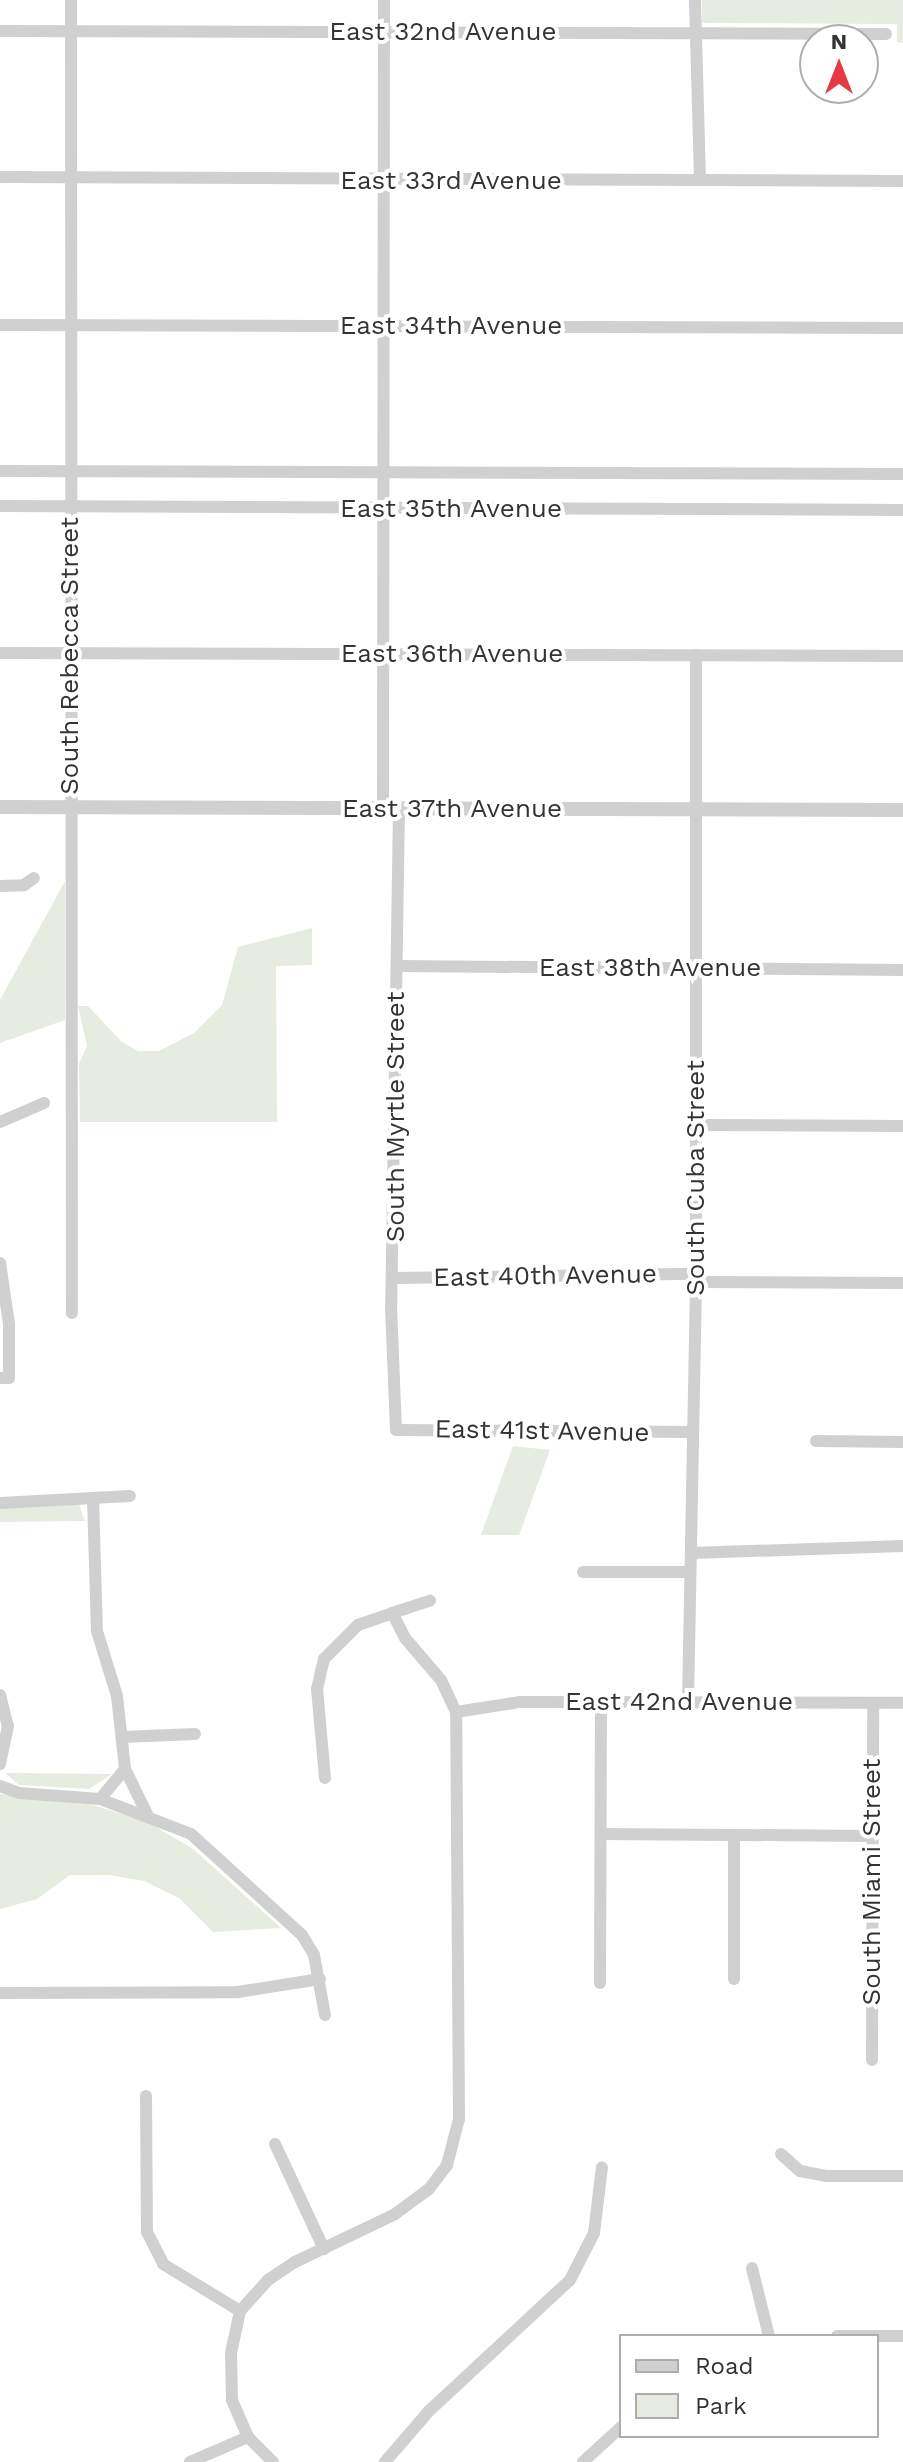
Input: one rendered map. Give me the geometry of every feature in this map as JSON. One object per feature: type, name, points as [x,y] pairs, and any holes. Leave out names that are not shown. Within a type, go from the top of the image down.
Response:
[{"type":"street","name":"South Rebecca Street","points":[[71,0],[70,807],[76,1225],[72,1313]]},
{"type":"street","points":[[383,808],[384,0]]},
{"type":"street","points":[[695,0],[700,180]]},
{"type":"street","name":"East 32nd Avenue","points":[[0,31],[886,34]]},
{"type":"street","name":"East 33rd Avenue","points":[[0,177],[903,181]]},
{"type":"street","name":"East 34th Avenue","points":[[0,325],[903,328]]},
{"type":"street","name":"East 35th Avenue","points":[[0,471],[903,474]]},
{"type":"street","name":"East 35th Avenue","points":[[0,506],[903,510]]},
{"type":"street","name":"East 36th Avenue","points":[[0,653],[903,656]]},
{"type":"street","name":"South Cuba Street","points":[[688,1702],[696,1278],[696,655]]},
{"type":"street","name":"East 37th Avenue","points":[[0,807],[903,810]]},
{"type":"street","name":"South Myrtle Street","points":[[395,1424],[399,809]]},
{"type":"street","points":[[7,886],[34,878]]},
{"type":"street","name":"East 38th Avenue","points":[[397,966],[903,970]]},
{"type":"street","points":[[0,1122],[44,1103]]},
{"type":"street","points":[[697,1125],[903,1126]]},
{"type":"street","points":[[0,1263],[9,1324],[4,1378]]},
{"type":"street","name":"East 40th Avenue","points":[[394,1278],[696,1278],[903,1283]]},
{"type":"street","name":"East 41st Avenue","points":[[395,1424],[406,1431],[693,1432]]},
{"type":"street","points":[[816,1441],[903,1442]]},
{"type":"street","points":[[0,1503],[130,1496]]},
{"type":"street","points":[[93,1498],[93,1606],[123,1737],[125,1769],[147,1814]]},
{"type":"street","points":[[691,1553],[903,1546]]},
{"type":"street","points":[[583,1572],[689,1572]]},
{"type":"street","points":[[325,1778],[317,1689],[324,1659],[358,1625],[430,1601]]},
{"type":"street","points":[[273,2462],[248,2437],[232,2400],[231,2353],[240,2311],[268,2280],[395,2214],[429,2189],[447,2165],[459,2119],[460,1751],[456,1712],[441,1680],[405,1638],[392,1613]]},
{"type":"street","points":[[0,1695],[8,1726],[0,1764]]},
{"type":"street","name":"East 42nd Avenue","points":[[456,1712],[520,1702],[903,1703]]},
{"type":"street","points":[[600,1983],[601,1703]]},
{"type":"street","name":"South Miami Street","points":[[872,2060],[870,1836],[873,1703]]},
{"type":"street","points":[[123,1737],[195,1734]]},
{"type":"street","points":[[100,1799],[125,1769]]},
{"type":"street","points":[[0,1786],[19,1793],[100,1799],[147,1814],[191,1834],[302,1935],[320,1979],[325,2015]]},
{"type":"street","points":[[601,1834],[870,1836]]},
{"type":"street","points":[[734,1836],[734,1979]]},
{"type":"street","points":[[0,1993],[238,1992],[320,1979]]},
{"type":"street","points":[[146,2096],[147,2232],[163,2264],[240,2311]]},
{"type":"street","points":[[275,2144],[324,2249]]},
{"type":"street","points":[[781,2154],[800,2171],[826,2176],[903,2176]]},
{"type":"street","points":[[385,2462],[429,2411],[570,2280],[594,2233],[602,2167]]},
{"type":"street","points":[[752,2268],[768,2334]]},
{"type":"street","points":[[879,2336],[903,2336]]},
{"type":"street","points":[[583,2462],[619,2429]]},
{"type":"street","points":[[190,2462],[248,2437]]},
{"type":"green space","points":[[702,0],[903,0],[903,43],[897,42],[897,24],[702,23]]},
{"type":"green space","points":[[65,881],[65,1020],[0,1043],[0,1000]]},
{"type":"green space","points":[[312,928],[312,965],[276,966],[277,1122],[80,1122],[79,1064],[87,1046],[78,1006],[88,1006],[122,1042],[138,1051],[159,1051],[194,1033],[222,1005],[238,947]]},
{"type":"green space","points":[[513,1446],[550,1450],[519,1535],[481,1535]]},
{"type":"green space","points":[[79,1504],[85,1521],[0,1522],[0,1508]]},
{"type":"green space","points":[[5,1773],[112,1774],[89,1789],[19,1785]]},
{"type":"green space","points":[[0,1794],[93,1805],[148,1822],[193,1849],[281,1928],[213,1932],[179,1898],[144,1881],[109,1875],[70,1875],[37,1899],[0,1909]]}]
